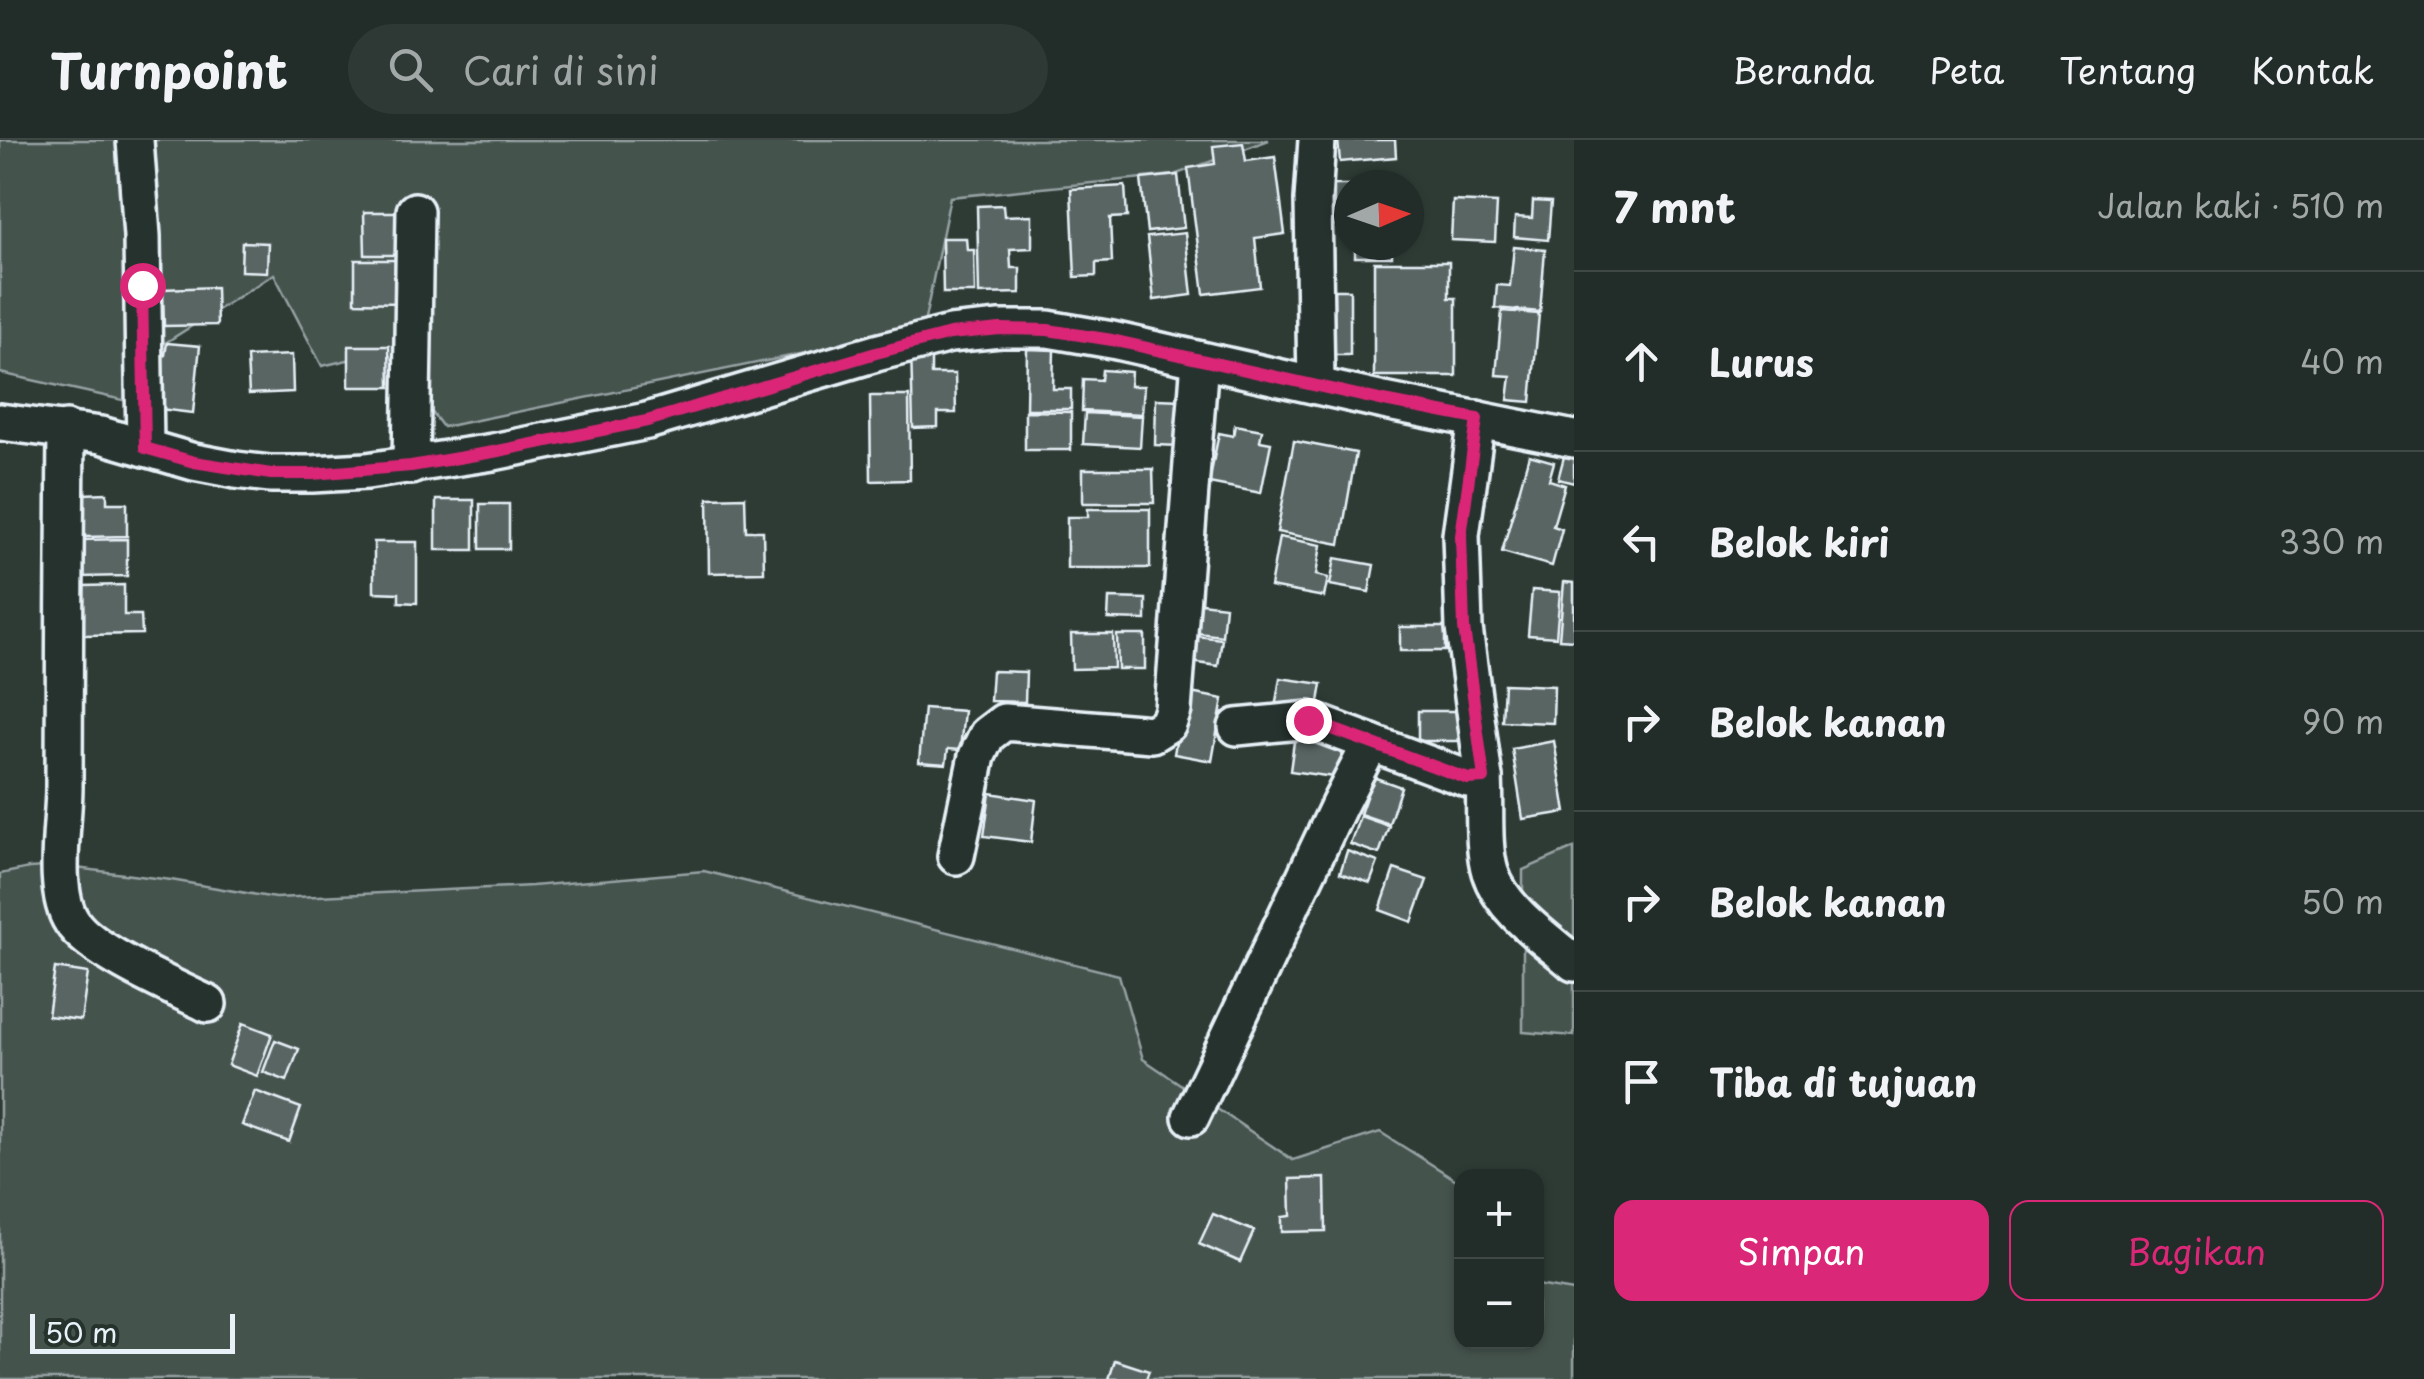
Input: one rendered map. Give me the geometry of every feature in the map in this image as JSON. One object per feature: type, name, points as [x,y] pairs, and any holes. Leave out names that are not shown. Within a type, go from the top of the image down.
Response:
[{"type":"street","points":[[136,140],[145,448]]},
{"type":"street","points":[[1316,140],[1312,200],[1316,386]]},
{"type":"street","points":[[411,466],[416,210]]},
{"type":"street","points":[[0,422],[101,435],[194,462],[271,474],[411,466],[647,421],[876,353],[950,334],[1000,329],[1048,330],[1112,340],[1574,439]]},
{"type":"street","points":[[956,856],[977,756],[986,735],[1004,722],[1152,734],[1168,724],[1173,710],[1200,360]]},
{"type":"street","points":[[1477,419],[1461,536],[1464,628],[1484,778],[1490,872],[1501,894],[1521,916],[1574,963]]},
{"type":"street","points":[[66,429],[61,866],[64,904],[72,923],[85,936],[113,955],[208,1004]]},
{"type":"street","points":[[1237,727],[1308,720],[1468,779],[1484,778]]},
{"type":"street","points":[[1191,1117],[1371,743]]},
{"type":"shaded area","points":[[0,140],[1269,140],[1174,175],[950,197],[923,329],[443,427],[386,351],[322,366],[274,274],[146,355],[132,402],[0,373]]},
{"type":"shaded area","points":[[1574,848],[1574,1036],[1523,1032],[1523,870]]},
{"type":"shaded area","points":[[60,866],[275,898],[532,886],[704,871],[1119,975],[1143,1059],[1293,1160],[1380,1132],[1454,1179],[1454,1349],[1544,1349],[1544,1286],[1574,1291],[1574,1379],[0,1379],[0,874]]},
{"type":"building","points":[[1338,140],[1395,140],[1396,157],[1340,162]]},
{"type":"building","points":[[1243,143],[1246,161],[1275,157],[1285,234],[1255,238],[1260,287],[1204,294],[1188,168],[1215,164],[1213,146]]},
{"type":"building","points":[[1178,175],[1184,228],[1147,232],[1141,179]]},
{"type":"building","points":[[1125,186],[1127,217],[1110,218],[1112,262],[1096,263],[1096,276],[1075,277],[1071,189]]},
{"type":"building","points":[[1453,201],[1497,203],[1495,242],[1451,240]]},
{"type":"building","points":[[1533,201],[1551,202],[1548,240],[1514,237],[1515,217],[1532,218]]},
{"type":"building","points":[[1003,205],[1004,216],[1032,215],[1032,248],[1010,249],[1011,268],[1020,268],[1020,293],[979,294],[977,206]]},
{"type":"building","points":[[364,212],[404,212],[404,255],[365,255]]},
{"type":"building","points":[[1185,233],[1192,295],[1154,300],[1147,237]]},
{"type":"building","points":[[942,238],[966,238],[967,250],[974,250],[975,293],[943,293]]},
{"type":"building","points":[[242,242],[268,243],[267,272],[241,271]]},
{"type":"building","points":[[1514,247],[1545,250],[1540,312],[1495,308],[1497,285],[1510,286]]},
{"type":"building","points":[[355,260],[401,260],[401,303],[355,302]]},
{"type":"building","points":[[1374,262],[1449,262],[1449,298],[1456,298],[1456,376],[1374,376]]},
{"type":"building","points":[[216,287],[217,325],[164,326],[163,289]]},
{"type":"building","points":[[1320,290],[1350,290],[1350,355],[1320,355]]},
{"type":"building","points":[[1502,311],[1539,314],[1531,402],[1508,400],[1511,376],[1496,375]]},
{"type":"building","points":[[167,343],[200,346],[193,413],[151,408],[156,354],[165,355]]},
{"type":"building","points":[[349,346],[389,346],[390,387],[349,387]]},
{"type":"building","points":[[911,347],[931,347],[931,374],[955,374],[956,413],[938,413],[938,427],[913,428]]},
{"type":"building","points":[[1027,349],[1054,350],[1053,389],[1071,389],[1071,409],[1026,409]]},
{"type":"building","points":[[292,355],[293,392],[249,394],[247,357]]},
{"type":"building","points":[[1102,370],[1131,372],[1130,386],[1144,386],[1142,414],[1082,411],[1083,379],[1101,380]]},
{"type":"building","points":[[870,396],[909,396],[910,480],[871,481]]},
{"type":"building","points":[[1156,399],[1183,400],[1181,446],[1155,445]]},
{"type":"building","points":[[1025,411],[1071,412],[1071,450],[1025,450]]},
{"type":"building","points":[[1085,413],[1142,416],[1140,447],[1083,444]]},
{"type":"building","points":[[1235,425],[1262,430],[1260,441],[1271,443],[1261,493],[1209,483],[1219,433],[1233,436]]},
{"type":"building","points":[[1294,441],[1356,453],[1340,544],[1277,532]]},
{"type":"building","points":[[1566,449],[1574,451],[1574,483],[1558,479]]},
{"type":"building","points":[[1529,455],[1554,462],[1549,480],[1565,485],[1553,526],[1562,529],[1552,566],[1502,552]]},
{"type":"building","points":[[1083,469],[1153,469],[1154,503],[1083,503]]},
{"type":"building","points":[[107,493],[107,503],[127,503],[127,536],[84,537],[83,494]]},
{"type":"building","points":[[745,497],[746,531],[763,531],[764,572],[709,573],[708,498]]},
{"type":"building","points":[[436,500],[474,500],[474,550],[436,550]]},
{"type":"building","points":[[480,504],[509,504],[509,549],[480,549]]},
{"type":"building","points":[[1088,509],[1150,509],[1150,568],[1067,568],[1067,517],[1088,517]]},
{"type":"building","points":[[1279,537],[1321,545],[1316,575],[1328,578],[1324,597],[1270,587]]},
{"type":"building","points":[[127,539],[127,576],[80,577],[80,540]]},
{"type":"building","points":[[374,542],[417,542],[417,603],[399,602],[399,593],[374,592]]},
{"type":"building","points":[[1335,558],[1374,565],[1369,592],[1330,585]]},
{"type":"building","points":[[1564,582],[1574,583],[1574,640],[1559,639]]},
{"type":"building","points":[[124,585],[124,615],[141,615],[142,634],[84,635],[83,586]]},
{"type":"building","points":[[1532,590],[1560,592],[1556,637],[1528,635]]},
{"type":"building","points":[[1109,598],[1146,599],[1146,620],[1108,619]]},
{"type":"building","points":[[1193,602],[1225,606],[1222,636],[1189,632]]},
{"type":"building","points":[[1400,627],[1445,627],[1445,651],[1400,651]]},
{"type":"building","points":[[1071,634],[1113,634],[1114,668],[1072,669]]},
{"type":"building","points":[[1117,635],[1145,635],[1145,669],[1118,669]]},
{"type":"building","points":[[1188,635],[1222,639],[1218,666],[1185,661]]},
{"type":"building","points":[[992,671],[1026,672],[1025,702],[990,701]]},
{"type":"building","points":[[1280,678],[1322,684],[1317,714],[1275,708]]},
{"type":"building","points":[[1504,684],[1554,686],[1553,723],[1502,721]]},
{"type":"building","points":[[1185,692],[1223,699],[1212,761],[1174,754]]},
{"type":"building","points":[[924,708],[964,711],[960,750],[948,749],[946,764],[919,762]]},
{"type":"building","points":[[1418,711],[1459,711],[1459,741],[1418,741]]},
{"type":"building","points":[[1296,727],[1353,747],[1348,779],[1290,771]]},
{"type":"building","points":[[1554,741],[1566,812],[1523,819],[1512,749]]},
{"type":"building","points":[[1373,777],[1401,787],[1389,824],[1360,814]]},
{"type":"building","points":[[990,793],[1036,800],[1031,842],[984,836]]},
{"type":"building","points":[[1360,816],[1389,826],[1379,854],[1350,844]]},
{"type":"building","points":[[1347,851],[1378,862],[1370,883],[1340,873]]},
{"type":"building","points":[[1394,869],[1427,880],[1412,922],[1380,910]]},
{"type":"building","points":[[55,968],[88,973],[81,1020],[48,1016]]},
{"type":"building","points":[[243,1023],[272,1034],[257,1076],[228,1065]]},
{"type":"building","points":[[275,1040],[299,1049],[287,1081],[263,1072]]},
{"type":"building","points":[[255,1091],[301,1108],[289,1142],[242,1125]]},
{"type":"building","points":[[1325,1178],[1326,1231],[1282,1232],[1282,1217],[1291,1216],[1290,1179]]},
{"type":"building","points":[[1213,1214],[1254,1231],[1240,1262],[1199,1244]]},
{"type":"building","points":[[1115,1360],[1149,1371],[1146,1379],[1109,1379]]},
{"type":"route","points":[[142,285],[145,448],[194,462],[271,474],[367,471],[493,452],[647,421],[950,334],[1000,329],[1048,330],[1112,340],[1477,419],[1461,536],[1464,628],[1484,778],[1468,779],[1308,720]]}]
